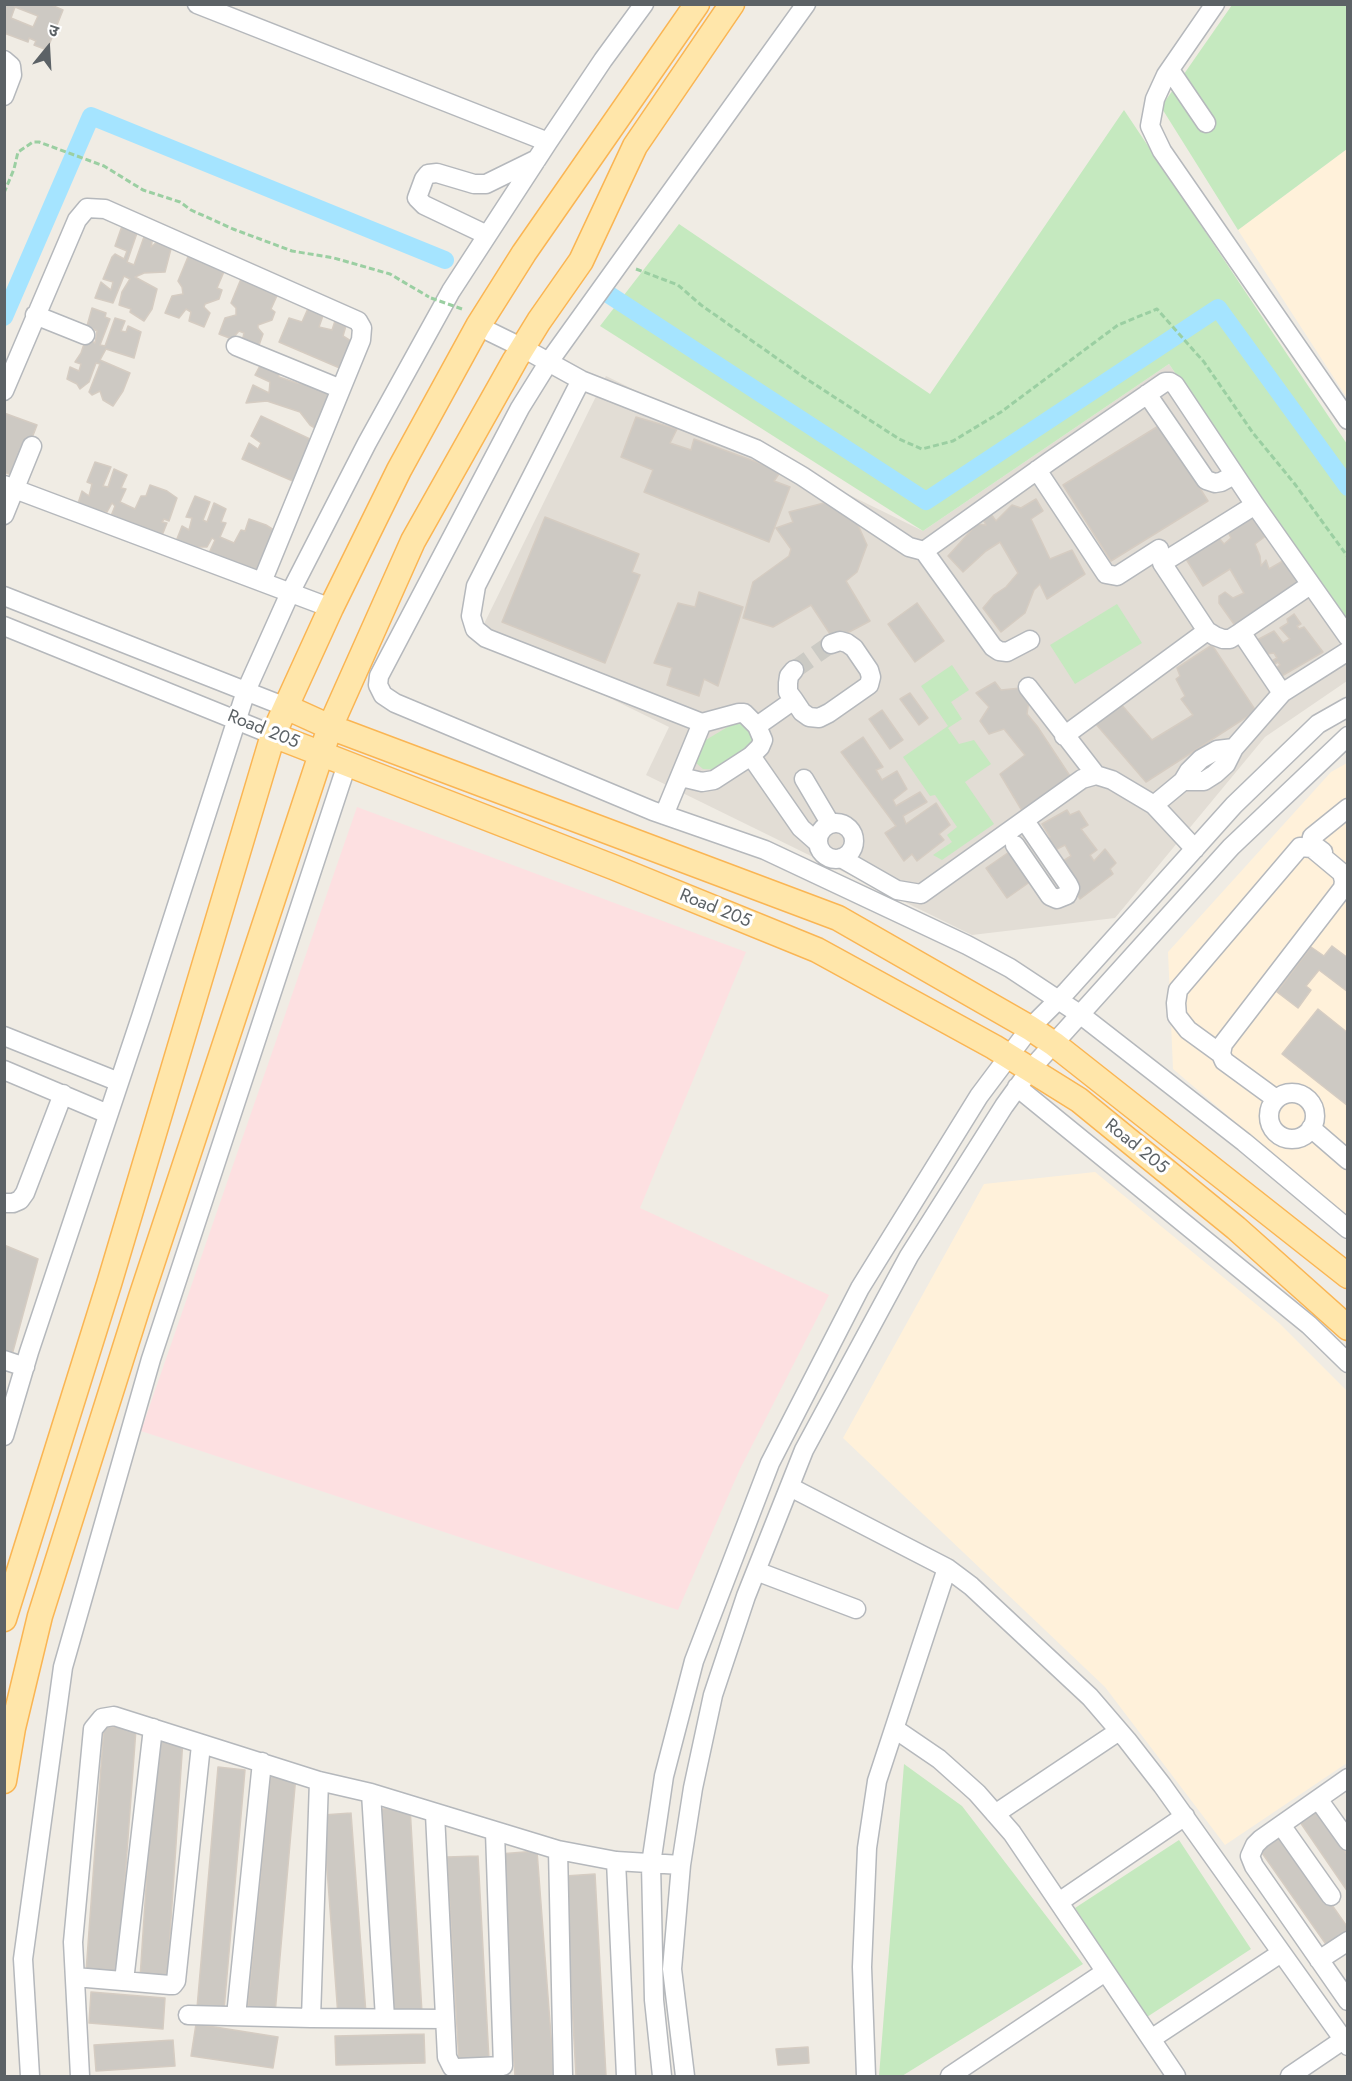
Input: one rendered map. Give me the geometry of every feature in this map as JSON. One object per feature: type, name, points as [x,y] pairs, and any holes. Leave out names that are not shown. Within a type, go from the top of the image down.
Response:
[{"type":"main road","points":[[4,1618],[105,1295],[273,735],[331,608],[475,317],[531,244],[697,4]]},
{"type":"main road","points":[[4,1781],[9,1726],[40,1616],[141,1297],[330,727],[413,541],[523,348],[581,261],[635,146],[732,4]]},
{"type":"main road","name":"Road 205","points":[[286,707],[330,727],[838,918],[1054,1044],[1347,1276]]},
{"type":"main road","name":"Road 205","points":[[273,735],[613,867],[817,950],[1009,1057],[1024,1079],[1078,1101],[1236,1227],[1347,1328]]},
{"type":"street","points":[[197,4],[548,142]]},
{"type":"street","points":[[4,1436],[246,691],[290,593],[367,443],[440,311],[548,142],[644,4]]},
{"type":"street","points":[[806,4],[548,363],[520,408],[379,676],[378,685],[383,695],[395,703],[664,815],[776,855],[967,945],[1010,969],[1081,1015],[1263,1158],[1347,1229]]},
{"type":"street","points":[[1215,4],[1170,70],[1155,99],[1150,126],[1162,151],[1347,420]]},
{"type":"street","points":[[4,60],[11,66],[12,75],[4,96]]},
{"type":"street","points":[[1170,70],[1206,123]]},
{"type":"street","points":[[488,235],[424,205],[417,198],[424,179],[428,174],[437,173],[474,184],[486,184],[537,159]]},
{"type":"street","points":[[4,391],[77,220],[87,208],[105,209],[358,321],[362,328],[361,340],[262,582]]},
{"type":"street","points":[[35,315],[85,335]]},
{"type":"street","points":[[475,317],[548,363],[581,380],[756,449],[802,476],[909,547],[924,551],[993,647],[1007,652],[1030,640]]},
{"type":"street","points":[[236,346],[341,388]]},
{"type":"street","points":[[581,380],[476,586],[471,616],[475,629],[486,638],[702,723],[739,712],[751,718],[763,740],[751,756],[714,780],[702,782],[681,777]]},
{"type":"street","points":[[924,551],[1037,470],[1147,394],[1170,381],[1175,385],[1234,475],[1347,637]]},
{"type":"street","points":[[1147,394],[1206,480],[1221,482],[1234,475]]},
{"type":"street","points":[[4,515],[10,488],[32,446]]},
{"type":"street","points":[[1037,470],[1106,574],[1117,576],[1159,549]]},
{"type":"street","points":[[10,488],[331,608]]},
{"type":"street","points":[[1255,505],[1162,563],[1207,631],[1223,639],[1230,639],[1310,585]]},
{"type":"street","name":"Road 205","points":[[4,596],[286,707]]},
{"type":"street","name":"Road 205","points":[[4,627],[273,735]]},
{"type":"street","points":[[1064,736],[1207,631]]},
{"type":"street","points":[[1241,632],[1282,693]]},
{"type":"street","points":[[794,670],[789,676],[788,692],[802,712],[809,717],[819,718],[829,713],[869,685],[871,677],[869,670],[854,648],[840,641],[831,644]]},
{"type":"street","points":[[1154,805],[1183,781],[1201,759],[1217,750],[1234,748],[1282,693],[1347,651]]},
{"type":"street","points":[[1028,687],[1096,775],[1112,780],[1154,805],[1195,849]]},
{"type":"street","points":[[757,726],[794,700]]},
{"type":"street","points":[[662,2076],[654,2000],[651,1864],[664,1776],[694,1661],[770,1463],[860,1288],[979,1096],[1030,1028],[1059,999],[1234,805],[1318,724],[1347,707]]},
{"type":"street","points":[[664,815],[702,723]]},
{"type":"street","points":[[685,2076],[672,1969],[681,1865],[693,1788],[713,1695],[756,1571],[804,1450],[909,1256],[1024,1079],[1231,847],[1347,736]]},
{"type":"street","points":[[751,756],[801,828],[818,843],[820,849],[829,857],[841,858],[897,890],[921,894],[1082,779],[1096,775]]},
{"type":"street","points":[[30,2076],[23,1959],[63,1667],[151,1359],[347,764]]},
{"type":"street","points":[[804,779],[830,823]]},
{"type":"street","points":[[1347,808],[1312,837],[1311,843],[1347,872]]},
{"type":"street","points":[[1015,845],[1050,896],[1057,899],[1067,895],[1070,888],[1068,884],[1025,821]]},
{"type":"street","points":[[818,843],[821,831],[830,823],[836,822],[847,826],[854,835],[854,847],[851,852],[841,858]]},
{"type":"street","points":[[1221,1054],[1223,1044],[1343,888],[1342,873],[1312,848],[1300,847],[1178,990],[1176,1003],[1177,1016],[1188,1030],[1221,1054],[1224,1061],[1276,1099]]},
{"type":"street","points":[[4,1036],[119,1082]]},
{"type":"street","points":[[4,1070],[108,1114]]},
{"type":"street","points":[[1024,1079],[1300,1318],[1347,1363]]},
{"type":"street","points":[[1289,1093],[1296,1093],[1309,1101],[1314,1114],[1311,1128],[1299,1137],[1291,1138],[1281,1135],[1272,1127],[1269,1120],[1271,1105],[1276,1099],[1289,1093]]},
{"type":"street","points":[[4,1203],[20,1200],[25,1192],[63,1094]]},
{"type":"street","points":[[1311,1128],[1347,1160]]},
{"type":"street","points":[[1263,1158],[1281,1135]]},
{"type":"street","points":[[4,1360],[25,1367]]},
{"type":"street","points":[[790,1487],[947,1568],[972,1586],[1090,1697],[1119,1731],[1185,1816],[1345,2043],[1290,2076]]},
{"type":"street","points":[[79,1494],[110,1504]]},
{"type":"street","points":[[866,2076],[862,1967],[867,1848],[877,1781],[947,1568]]},
{"type":"street","points":[[756,1571],[855,1609]]},
{"type":"street","points":[[80,2076],[73,1942],[93,1729],[102,1718],[114,1716],[319,1781],[371,1793],[558,1850],[616,1861],[681,1865]]},
{"type":"street","points":[[124,1981],[153,1728]]},
{"type":"street","points":[[895,1729],[939,1759],[977,1793],[1012,1833],[1176,2076]]},
{"type":"street","points":[[995,1814],[1119,1731]]},
{"type":"street","points":[[75,1977],[170,1985],[176,1981],[201,1745]]},
{"type":"street","points":[[236,2016],[262,1762]]},
{"type":"street","points":[[1347,1778],[1255,1845],[1250,1856],[1254,1866],[1347,2001]]},
{"type":"street","points":[[311,2018],[319,1781]]},
{"type":"street","points":[[371,1793],[385,2018]]},
{"type":"street","points":[[1318,1799],[1347,1840]]},
{"type":"street","points":[[435,1814],[447,2057],[452,2067],[503,2071],[495,1832]]},
{"type":"street","points":[[1059,1902],[1185,1816]]},
{"type":"street","points":[[1281,1825],[1331,1896]]},
{"type":"street","points":[[558,1850],[563,2076]]},
{"type":"street","points":[[616,1861],[626,2076]]},
{"type":"street","points":[[1319,1960],[1347,1941]]},
{"type":"street","points":[[1151,2039],[1281,1953]]},
{"type":"street","points":[[950,2076],[1106,1972]]},
{"type":"street","points":[[188,2015],[445,2019]]},
{"type":"path","points":[[4,193],[18,152],[33,142],[39,142],[104,166],[143,190],[180,202],[191,210],[233,229],[292,251],[334,258],[390,274],[431,298],[475,317]]},
{"type":"path","points":[[631,270],[638,268],[678,285],[701,305],[806,378],[898,439],[922,450],[952,441],[1001,412],[1118,325],[1157,309],[1204,362],[1253,433],[1294,483],[1347,557]]},
{"type":"shaded area","points":[[1347,149],[1347,398],[1238,230]]},
{"type":"shaded area","points":[[1169,364],[1347,624],[1347,681],[1265,737],[1115,918],[972,935],[646,775],[669,727],[479,634],[606,376],[923,531]]},
{"type":"shaded area","points":[[1347,763],[1347,1217],[1173,1069],[1168,952],[1331,772]]},
{"type":"shaded area","points":[[357,807],[746,952],[640,1208],[829,1295],[740,1469],[678,1610],[141,1431]]},
{"type":"shaded area","points":[[1095,1172],[1279,1323],[1347,1391],[1347,1763],[1225,1845],[1105,1687],[843,1438],[984,1184]]},
{"type":"green space","points":[[1232,5],[1347,5],[1347,149],[1238,230],[1161,107]]},
{"type":"green space","points":[[1124,110],[1347,444],[1347,624],[1169,364],[923,531],[600,326],[679,224],[930,394]]},
{"type":"green space","points":[[1117,604],[1142,643],[1075,684],[1050,645]]},
{"type":"green space","points":[[952,665],[969,690],[951,702],[962,719],[948,728],[959,744],[974,740],[991,764],[965,782],[994,824],[942,860],[933,855],[952,842],[947,835],[957,827],[935,795],[930,796],[903,757],[948,726],[921,686]]},
{"type":"green space","points":[[736,722],[748,722],[756,732],[751,747],[719,770],[703,769],[695,762],[704,741]]},
{"type":"green space","points":[[904,1764],[962,1806],[1083,1964],[902,2076],[879,2076]]},
{"type":"green space","points":[[1179,1840],[1251,1949],[1147,2017],[1075,1908]]},
{"type":"building","points":[[4,4],[49,4],[63,10],[47,50],[34,45],[36,41],[29,38],[28,42],[4,33]],"holes":[[[15,7],[38,16],[33,27],[11,18]]]},
{"type":"building","points":[[122,226],[137,233],[127,262],[134,265],[145,234],[153,237],[151,247],[159,240],[172,245],[165,272],[144,273],[135,277],[157,289],[152,309],[144,321],[130,312],[131,309],[119,305],[122,292],[130,279],[124,276],[113,303],[95,298],[101,282],[111,290],[113,282],[103,279],[112,257],[115,254],[124,259],[127,251],[115,246]]},
{"type":"building","points":[[190,252],[226,267],[217,288],[222,290],[219,299],[205,304],[204,307],[210,313],[204,327],[189,321],[191,312],[186,309],[179,318],[165,313],[172,296],[183,294],[178,281]]},
{"type":"building","points":[[243,274],[280,289],[271,309],[275,312],[272,320],[258,325],[263,334],[258,348],[242,342],[244,333],[239,331],[232,339],[219,334],[225,318],[236,315],[236,308],[231,303]]},
{"type":"building","points":[[310,304],[325,310],[319,327],[332,330],[337,315],[348,319],[343,336],[354,343],[342,369],[279,342],[289,318],[302,322]]},
{"type":"building","points":[[92,308],[106,313],[105,317],[110,319],[100,345],[105,346],[115,318],[125,321],[121,331],[126,332],[128,326],[141,332],[134,358],[106,349],[100,360],[130,373],[123,391],[113,406],[103,400],[100,391],[92,395],[89,392],[100,364],[96,363],[89,382],[80,389],[77,384],[67,379],[70,367],[79,371],[81,364],[75,362],[86,338],[95,343],[97,331],[87,326]]},
{"type":"building","points":[[263,360],[278,367],[279,377],[297,383],[340,390],[323,433],[310,425],[300,412],[267,401],[246,403],[253,385],[269,393],[270,382],[255,375]]},
{"type":"building","points":[[4,413],[37,425],[17,477],[4,472]]},
{"type":"building","points":[[261,416],[312,440],[295,482],[242,459],[249,443],[258,449],[261,443],[251,436]]},
{"type":"building","points":[[636,417],[677,429],[670,443],[691,450],[694,439],[781,471],[774,481],[790,487],[769,542],[644,492],[653,470],[621,457]]},
{"type":"building","points":[[1160,425],[1208,501],[1111,561],[1063,485]]},
{"type":"building","points":[[95,462],[111,467],[103,486],[108,487],[114,469],[127,475],[121,488],[126,489],[120,502],[135,509],[141,496],[146,496],[150,485],[167,491],[177,498],[169,521],[164,519],[162,522],[167,523],[159,543],[109,521],[115,506],[112,503],[107,512],[76,510],[82,491],[89,496],[92,484],[87,482]]},
{"type":"building","points":[[195,496],[210,502],[203,520],[207,522],[214,503],[226,509],[221,522],[226,523],[220,537],[234,543],[241,530],[245,531],[249,519],[277,532],[269,555],[264,553],[262,557],[267,557],[258,577],[243,570],[243,565],[237,562],[235,568],[208,555],[215,540],[212,538],[207,547],[194,547],[192,552],[175,544],[182,526],[189,530],[192,518],[186,517]]},
{"type":"building","points":[[1036,499],[1043,511],[1031,519],[1050,559],[1072,550],[1085,574],[1047,599],[1040,584],[1034,590],[1025,613],[1001,632],[983,608],[1018,573],[1000,542],[986,551],[963,572],[948,556],[977,524],[986,525],[981,516],[988,510],[996,521],[1012,505],[1021,508]]},
{"type":"building","points":[[824,503],[853,514],[867,545],[857,572],[846,581],[870,621],[834,640],[811,605],[773,627],[743,618],[753,582],[789,556],[791,549],[776,528],[793,522],[789,512]]},
{"type":"building","points":[[1257,514],[1270,533],[1255,544],[1261,566],[1266,560],[1269,569],[1288,558],[1301,585],[1236,627],[1219,603],[1219,596],[1225,592],[1233,598],[1244,593],[1230,569],[1203,586],[1186,559],[1219,538],[1224,544],[1231,538],[1228,532]]},
{"type":"building","points":[[545,517],[639,554],[632,572],[640,575],[605,663],[502,622]]},
{"type":"building","points":[[699,592],[743,607],[718,686],[704,679],[699,696],[667,685],[672,668],[654,663],[678,603],[695,607]]},
{"type":"building","points":[[917,603],[944,641],[915,662],[888,624]]},
{"type":"building","points":[[1294,614],[1301,624],[1297,626],[1299,629],[1304,627],[1323,652],[1280,677],[1274,669],[1280,665],[1278,662],[1273,665],[1270,662],[1277,658],[1274,653],[1266,654],[1257,640],[1274,631],[1283,643],[1290,639],[1280,628],[1288,623],[1287,619]]},
{"type":"building","points":[[1212,645],[1256,711],[1146,782],[1095,723],[1120,703],[1152,740],[1193,715],[1181,699],[1185,696],[1176,679],[1180,676],[1177,668]]},
{"type":"building","points":[[995,682],[1001,690],[1021,688],[1029,700],[1027,714],[1072,779],[1024,814],[1000,774],[1025,755],[1004,729],[989,734],[980,721],[989,707],[976,693]]},
{"type":"building","points":[[910,693],[928,718],[919,725],[900,699]]},
{"type":"building","points":[[882,710],[903,740],[890,749],[869,719]]},
{"type":"building","points":[[863,737],[883,767],[876,770],[882,780],[897,771],[907,789],[893,800],[896,806],[920,792],[927,802],[903,816],[906,824],[936,803],[950,825],[939,834],[944,840],[917,861],[912,854],[904,861],[885,833],[896,826],[841,752]]},
{"type":"building","points":[[1067,810],[1070,815],[1079,811],[1088,825],[1081,829],[1097,850],[1090,855],[1094,861],[1105,849],[1116,863],[1110,869],[1113,874],[1080,899],[1058,864],[1071,856],[1065,845],[1053,851],[1043,840],[1050,837],[1042,824]]},
{"type":"building","points":[[1012,850],[1034,879],[1007,898],[986,868]]},
{"type":"building","points":[[1332,946],[1348,958],[1348,992],[1319,970],[1306,986],[1311,990],[1298,1008],[1277,992],[1311,947],[1324,956]]},
{"type":"building","points":[[1318,1009],[1348,1033],[1348,1106],[1282,1054]]},
{"type":"building","points":[[4,1245],[38,1259],[12,1355],[4,1352]]},
{"type":"building","points":[[104,1726],[136,1729],[118,1974],[86,1972]]},
{"type":"building","points":[[156,1738],[183,1739],[167,1980],[140,1978]]},
{"type":"building","points":[[218,1767],[245,1770],[224,2010],[197,2008]]},
{"type":"building","points":[[271,1772],[296,1775],[275,2014],[247,2012]]},
{"type":"building","points":[[410,1807],[422,2013],[393,2014],[382,1809]]},
{"type":"building","points":[[1317,1811],[1348,1856],[1348,1892],[1300,1822]]},
{"type":"building","points":[[351,1813],[366,2014],[338,2016],[323,1815]]},
{"type":"building","points":[[1283,1835],[1348,1928],[1348,1938],[1330,1950],[1260,1850]]},
{"type":"building","points":[[537,1851],[554,2076],[515,2076],[499,1854]]},
{"type":"building","points":[[478,1856],[489,2060],[459,2062],[447,1857]]},
{"type":"building","points":[[595,1874],[606,2076],[576,2076],[565,1876]]},
{"type":"building","points":[[91,1992],[165,1998],[163,2029],[89,2023]]},
{"type":"building","points":[[196,2024],[278,2037],[273,2068],[191,2056]]},
{"type":"building","points":[[424,2034],[425,2063],[336,2065],[335,2036]]},
{"type":"building","points":[[173,2040],[175,2066],[96,2071],[94,2045]]},
{"type":"building","points":[[808,2047],[809,2063],[778,2065],[776,2049]]},
{"type":"waterway","points":[[4,317],[91,116],[445,260]]},
{"type":"waterway","points":[[608,294],[926,501],[1218,308],[1348,487]]},
{"type":"tunnel","points":[[794,670],[831,644]]}]
